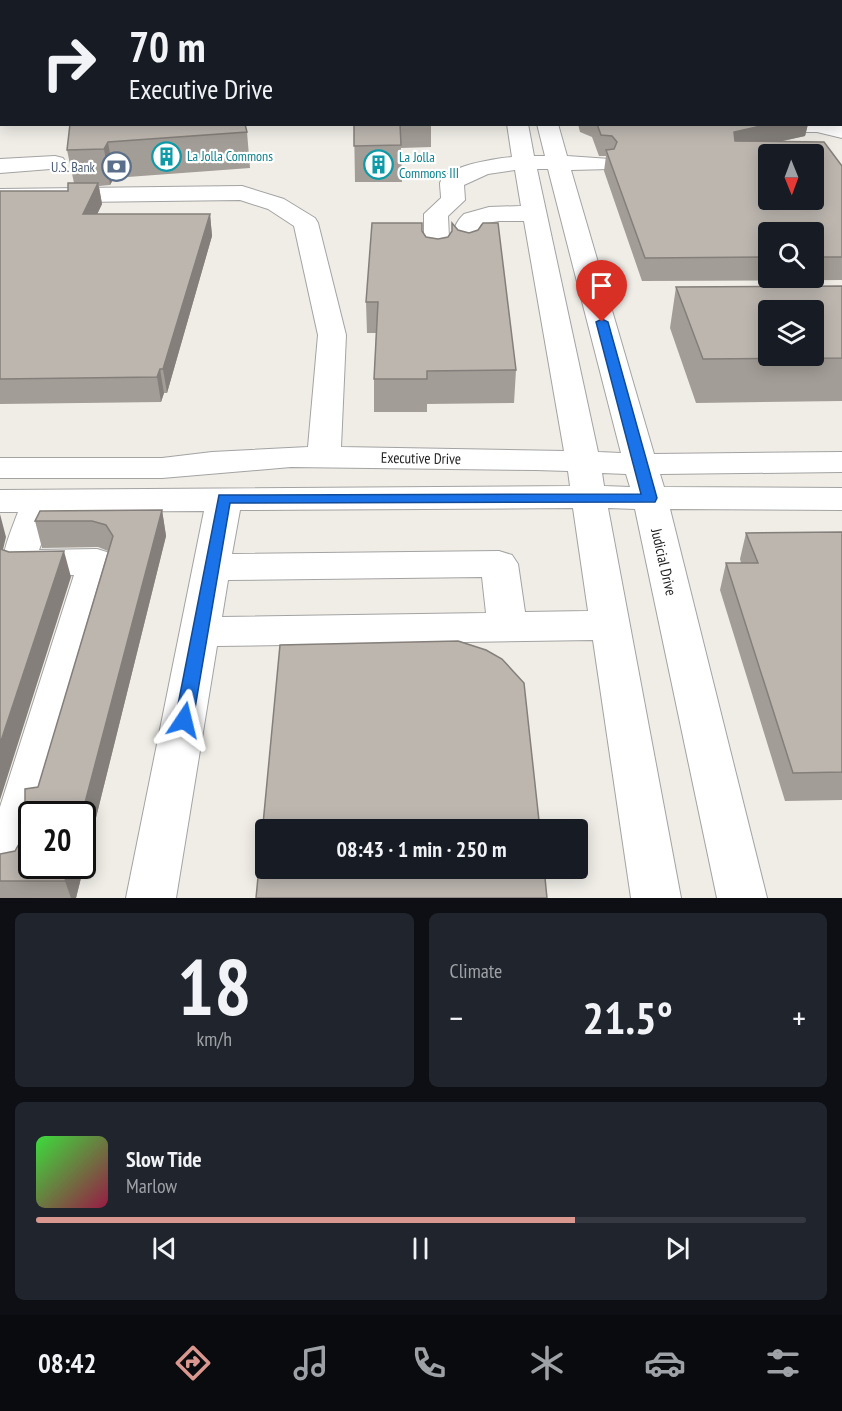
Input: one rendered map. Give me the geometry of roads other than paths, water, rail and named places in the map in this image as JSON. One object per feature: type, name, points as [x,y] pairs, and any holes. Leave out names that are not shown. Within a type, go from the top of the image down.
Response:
[{"type":"street","points":[[517,126],[585,480],[656,898]]},
{"type":"street","name":"Judicial Drive","points":[[548,126],[645,481],[742,898]]},
{"type":"street","points":[[819,126],[842,132]]},
{"type":"street","points":[[0,166],[55,163]]},
{"type":"street","points":[[437,259],[436,214],[453,200],[452,182],[464,173],[489,165],[602,164]]},
{"type":"street","points":[[0,196],[242,193],[276,204],[306,223],[332,335],[324,457]]},
{"type":"street","points":[[467,252],[466,231],[468,223],[473,218],[489,214],[534,214]]},
{"type":"street","name":"Executive Drive","points":[[0,468],[162,468],[223,461],[324,457],[585,480]]},
{"type":"street","name":"Executive Drive","points":[[645,481],[842,462]]},
{"type":"street","name":"Executive Drive","points":[[0,501],[224,499],[585,480],[645,481],[842,499]]},
{"type":"street","points":[[151,898],[224,499]]},
{"type":"street","points":[[0,861],[7,861],[97,562],[8,563],[40,500]]},
{"type":"street","points":[[212,567],[499,564],[507,627]]},
{"type":"street","points":[[200,632],[610,625]]},
{"type":"place","name":"La Jolla Commons","points":[[166,156]]},
{"type":"place","name":"La Jolla Commons III","points":[[378,165]]},
{"type":"place","name":"U.S. Bank","points":[[116,167]]}]
